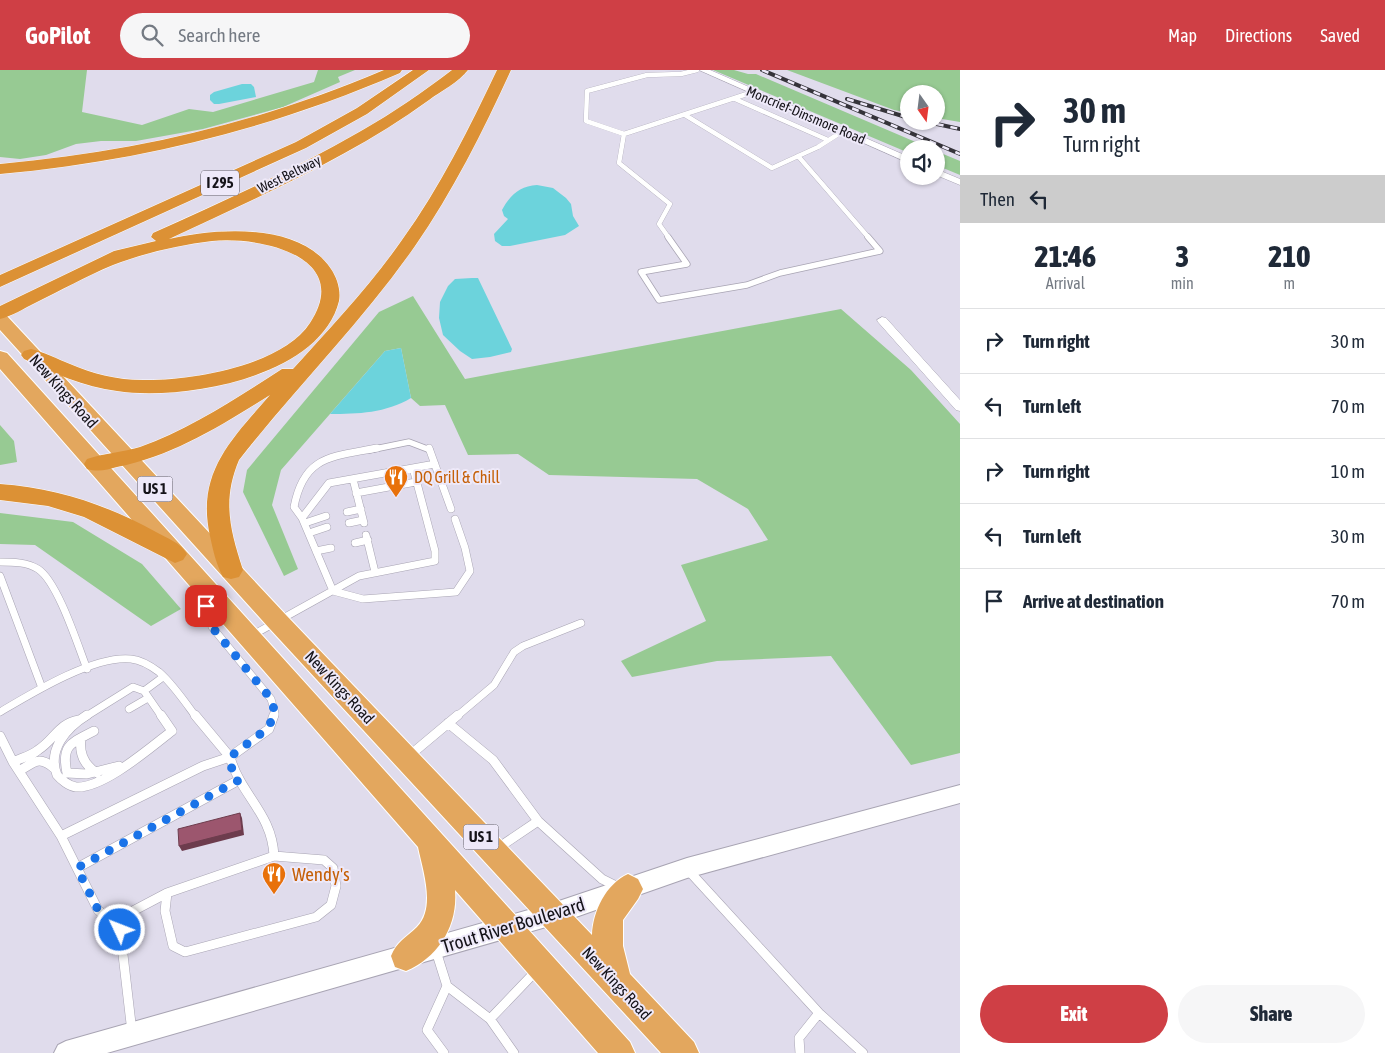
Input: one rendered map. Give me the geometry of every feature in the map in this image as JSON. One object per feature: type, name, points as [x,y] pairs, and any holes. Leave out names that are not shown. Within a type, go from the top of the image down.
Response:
[{"type":"highway","points":[[0,169],[98,156],[209,134],[307,106],[395,70]]},
{"type":"highway","name":"West Beltway","points":[[4,280],[301,145],[362,111],[422,70]]},
{"type":"highway","name":"West Beltway","points":[[0,313],[318,160],[396,116],[461,70]]},
{"type":"highway","points":[[231,570],[217,524],[218,492],[222,473],[230,457],[313,358],[351,317],[392,266],[425,220],[469,143],[504,70]]},
{"type":"highway","points":[[31,355],[64,370],[119,385],[144,387],[200,383],[249,370],[287,352],[312,333],[323,319],[330,302],[330,289],[321,266],[308,254],[290,245],[273,240],[237,236],[210,236],[150,248],[106,262]]},
{"type":"highway","name":"New Kings Road","points":[[0,319],[278,622],[683,1053]]},
{"type":"highway","name":"New Kings Road","points":[[0,357],[611,1048]]},
{"type":"highway","points":[[95,464],[126,458],[169,442],[259,394],[313,358]]},
{"type":"highway","points":[[0,492],[62,499],[127,525],[175,554]]},
{"type":"highway","points":[[406,956],[431,933],[441,909],[440,883],[431,844]]},
{"type":"highway","points":[[617,983],[608,949],[607,928],[611,912],[628,889]]},
{"type":"street","name":"Moncrief-Dinsmore Road","points":[[703,70],[900,156]]},
{"type":"street","points":[[945,176],[960,182]]},
{"type":"street","points":[[882,320],[960,407]]},
{"type":"street","name":"Trout River Boulevard","points":[[66,1053],[553,914],[687,868],[960,794]]},
{"type":"lane","points":[[696,70],[681,74],[647,75],[587,91],[586,121],[624,134],[753,92]]},
{"type":"lane","points":[[735,99],[828,140]]},
{"type":"lane","points":[[685,115],[772,168],[798,156],[842,131]]},
{"type":"lane","points":[[624,134],[619,163],[670,204],[659,224],[687,264],[640,272],[659,300],[746,285],[780,273],[880,251],[798,156]]},
{"type":"lane","points":[[333,591],[303,520],[294,508],[297,492],[306,473],[326,458],[409,442],[429,448],[452,509]]},
{"type":"lane","points":[[303,520],[329,483],[435,464]]},
{"type":"lane","points":[[248,637],[359,576],[435,561],[435,551],[412,468]]},
{"type":"lane","points":[[349,523],[363,522],[353,479]]},
{"type":"lane","points":[[356,493],[416,482]]},
{"type":"lane","points":[[347,512],[361,509]]},
{"type":"lane","points":[[303,520],[326,516]]},
{"type":"lane","points":[[333,591],[363,599],[456,592],[470,571],[465,548],[455,519]]},
{"type":"lane","points":[[309,533],[327,528]]},
{"type":"lane","points":[[355,543],[367,538],[375,572]]},
{"type":"lane","points":[[316,551],[332,548]]},
{"type":"lane","points":[[0,562],[16,562],[39,570],[51,583],[87,669]]},
{"type":"lane","points":[[0,576],[42,688]]},
{"type":"lane","points":[[61,836],[203,766],[230,757],[268,728],[275,713],[271,699],[212,627],[206,606],[205,589]]},
{"type":"lane","points":[[406,758],[494,685],[514,652],[523,646],[581,623]]},
{"type":"lane","points":[[0,712],[42,688],[98,664],[129,658],[144,663],[163,677],[230,757],[232,770],[272,831],[275,843],[274,856]]},
{"type":"lane","points":[[129,709],[163,677]]},
{"type":"lane","points":[[19,771],[38,760],[46,761],[54,769],[58,777],[75,788],[90,786],[132,761],[172,731],[146,694],[133,687],[79,720],[60,738],[54,769]]},
{"type":"lane","points":[[14,762],[38,751],[56,731],[72,720],[79,720]]},
{"type":"lane","points":[[448,723],[493,760],[538,821],[602,879],[611,885],[628,889]]},
{"type":"lane","points":[[94,731],[81,739],[72,741],[66,747],[65,764],[67,773],[80,776],[97,773],[132,761]]},
{"type":"lane","points":[[0,736],[19,771],[61,836],[98,910],[120,930]]},
{"type":"lane","points":[[81,739],[81,758],[87,768],[97,773]]},
{"type":"lane","points":[[77,868],[239,780]]},
{"type":"lane","points":[[494,851],[538,821]]},
{"type":"lane","points":[[132,1034],[120,930],[131,912],[166,893],[274,856],[324,860],[333,868],[336,886],[331,905],[316,917],[185,952],[173,946],[165,911],[166,893]]},
{"type":"lane","points":[[687,868],[819,1013],[863,1053]]},
{"type":"lane","points":[[435,948],[447,986],[490,1019],[514,1053]]},
{"type":"lane","points":[[490,1019],[540,966]]},
{"type":"lane","points":[[444,1053],[427,1030],[447,986]]},
{"type":"lane","points":[[800,1053],[799,1038],[819,1013]]},
{"type":"green space","points":[[0,70],[87,70],[82,112],[142,125],[189,109],[213,112],[314,82],[318,70],[355,70],[338,77],[340,82],[283,107],[203,129],[136,141],[101,141],[76,144],[46,155],[20,159],[0,157]]},
{"type":"green space","points":[[713,70],[734,70],[756,74],[911,140],[900,140],[900,149]]},
{"type":"green space","points":[[787,70],[960,70],[960,122],[945,120],[945,85],[900,85],[900,111]]},
{"type":"green space","points":[[945,155],[960,161],[960,175],[945,169]]},
{"type":"green space","points":[[413,296],[465,379],[841,309],[911,370],[960,424],[960,753],[911,765],[831,656],[717,661],[632,677],[621,661],[706,621],[681,565],[768,540],[748,509],[697,479],[549,475],[518,454],[468,455],[445,405],[420,406],[411,398],[401,348],[385,351],[281,470],[272,505],[298,569],[284,576],[243,492],[247,470],[379,312]]},
{"type":"green space","points":[[0,425],[14,441],[17,462],[0,465]]},
{"type":"green space","points":[[0,513],[73,522],[142,564],[181,609],[151,626],[35,545],[0,544]]},
{"type":"water","points":[[242,84],[251,84],[254,87],[256,97],[219,104],[214,104],[210,100],[210,95],[214,92]]},
{"type":"water","points":[[537,185],[553,188],[566,198],[571,204],[573,216],[579,226],[565,235],[502,246],[495,241],[494,234],[508,219],[504,216],[502,210],[516,192],[525,187]]},
{"type":"water","points":[[478,278],[512,349],[511,352],[472,359],[443,335],[439,318],[440,302],[448,286],[455,279]]},
{"type":"water","points":[[401,348],[411,398],[382,410],[330,414],[385,351]]},
{"type":"building","points":[[240,813],[242,830],[179,846],[178,829]]},
{"type":"railway","points":[[762,70],[960,154]]},
{"type":"railway","points":[[847,99],[900,115]]},
{"type":"railway","points":[[945,126],[960,129]]},
{"type":"place","name":"DQ Grill & Chill","points":[[396,498]]},
{"type":"place","name":"Wendy's","points":[[274,895]]},
{"type":"route","points":[[120,930],[98,910],[77,868],[239,780],[232,770],[230,757],[268,728],[275,713],[271,699],[212,627],[206,606]]}]
